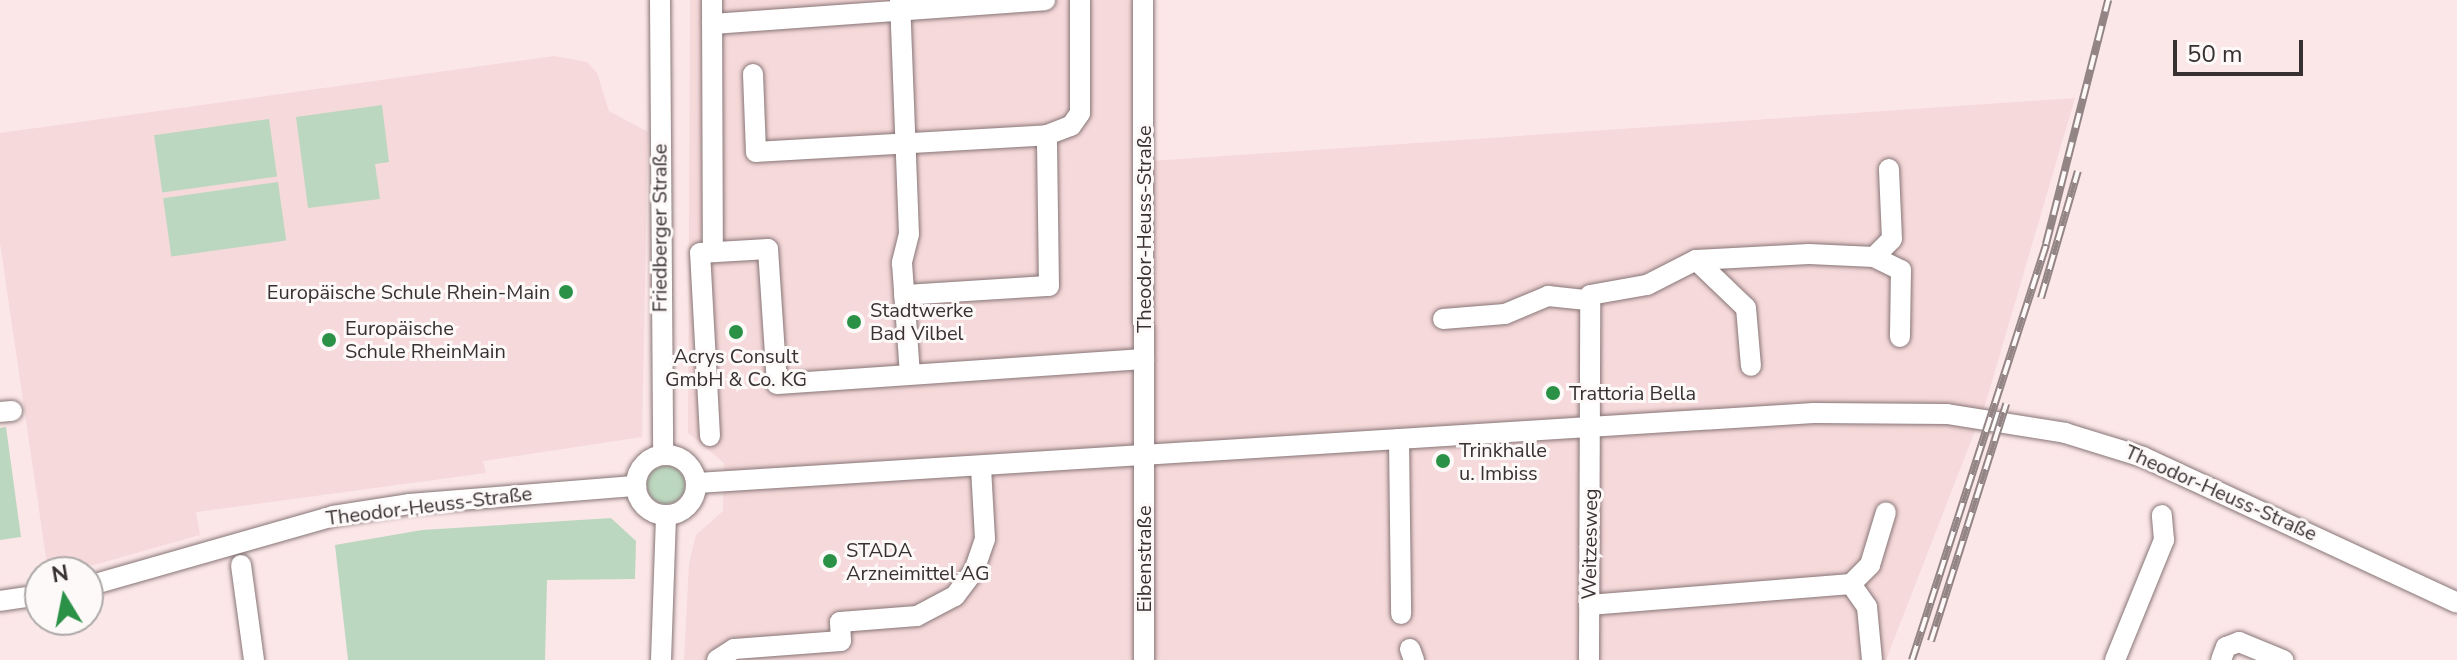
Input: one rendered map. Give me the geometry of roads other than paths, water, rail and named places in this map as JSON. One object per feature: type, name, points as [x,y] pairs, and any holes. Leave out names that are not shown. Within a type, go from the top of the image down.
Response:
[{"type":"street","name":"Friedberger Straße","points":[[660,0],[663,455]]},
{"type":"street","points":[[712,0],[713,252]]},
{"type":"street","points":[[712,24],[900,5],[1045,0]]},
{"type":"street","points":[[753,74],[756,152],[905,146],[1047,135],[1071,126],[1080,113],[1080,0]]},
{"type":"street","name":"Theodor-Heuss-Straße","points":[[1143,0],[1144,458]]},
{"type":"street","points":[[900,5],[909,234],[902,263],[910,374]]},
{"type":"street","points":[[904,295],[1049,286],[1047,135]]},
{"type":"street","points":[[1874,257],[1892,239],[1889,169]]},
{"type":"street","points":[[710,436],[700,253],[768,249],[777,384],[1144,359]]},
{"type":"street","points":[[1443,319],[1505,314],[1548,296],[1587,300],[1596,293],[1647,285],[1696,260],[1809,254],[1874,257],[1901,270],[1900,337]]},
{"type":"street","points":[[1696,260],[1746,308],[1751,366]]},
{"type":"street","points":[[1587,300],[1591,427]]},
{"type":"street","name":"Theodor-Heuss-Straße","points":[[697,483],[1144,458],[1873,410],[1947,414],[2065,433],[2143,457],[2457,603]]},
{"type":"street","name":"Weitzesweg","points":[[1589,660],[1591,427]]},
{"type":"street","points":[[1399,439],[1401,614]]},
{"type":"street","points":[[663,455],[687,463],[697,483],[687,508],[666,516],[646,508],[636,486],[644,465],[663,455]]},
{"type":"street","name":"Eibenstraße","points":[[1144,458],[1144,660]]},
{"type":"street","points":[[717,660],[734,649],[841,641],[840,622],[917,616],[940,606],[966,584],[985,539],[981,467]]},
{"type":"street","name":"Theodor-Heuss-Straße","points":[[104,581],[333,516],[410,504],[636,486]]},
{"type":"street","points":[[1589,605],[1851,584],[1870,565],[1886,512]]},
{"type":"street","points":[[2115,660],[2164,540],[2162,515]]},
{"type":"street","points":[[661,660],[666,516]]},
{"type":"street","points":[[241,565],[254,660]]},
{"type":"street","points":[[1851,584],[1867,607],[1872,660]]},
{"type":"street","points":[[0,601],[24,597]]},
{"type":"street","points":[[2221,660],[2226,647],[2239,642],[2283,660]]},
{"type":"railway","points":[[1912,660],[2046,244],[2108,0]]},
{"type":"railway","points":[[2041,298],[2078,171]]},
{"type":"railway","points":[[1931,641],[2006,404]]},
{"type":"place","name":"Europäische Schule Rhein-Main","points":[[566,292]]},
{"type":"place","name":"Stadtwerke Bad Vilbel","points":[[854,322]]},
{"type":"place","name":"Acrys Consult GmbH & Co. KG","points":[[736,332]]},
{"type":"place","name":"Europäische Schule RheinMain","points":[[329,340]]},
{"type":"place","name":"Trattoria Bella","points":[[1553,393]]},
{"type":"place","name":"Trinkhalle u. Imbiss","points":[[1443,461]]},
{"type":"place","name":"STADA Arzneimittel AG","points":[[830,561]]}]
